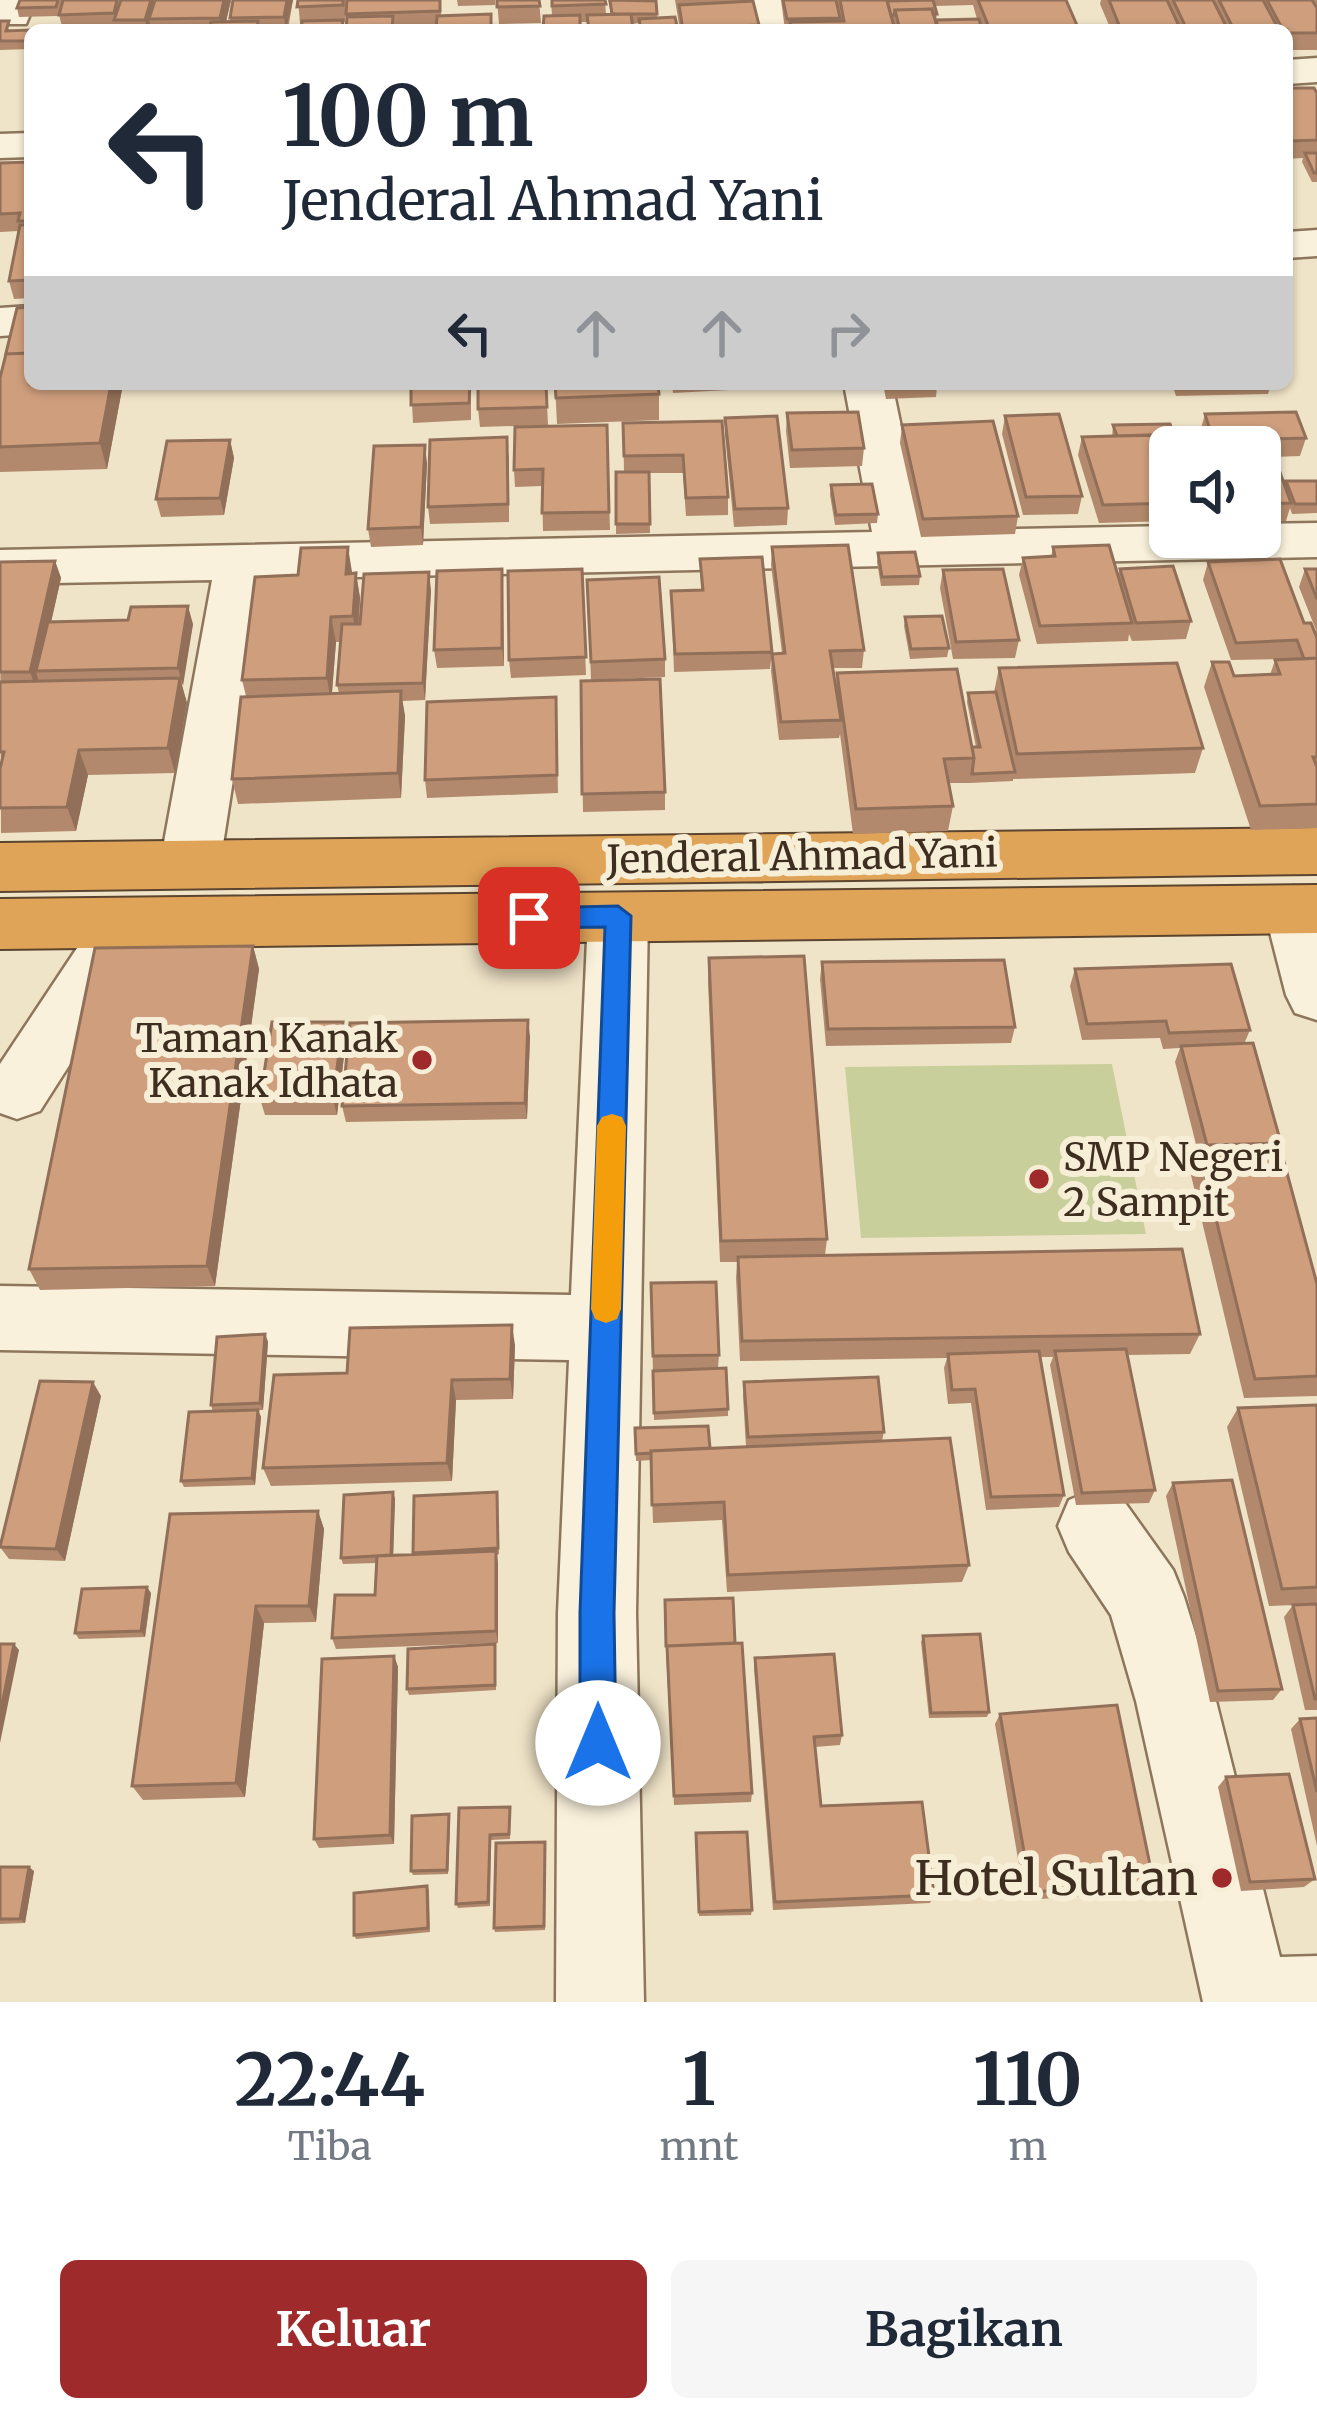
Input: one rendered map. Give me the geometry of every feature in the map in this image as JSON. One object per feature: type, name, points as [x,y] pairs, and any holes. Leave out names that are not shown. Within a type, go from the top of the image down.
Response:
[{"type":"highway","name":"Jenderal Ahmad Yani","points":[[0,867],[1317,851]]},
{"type":"highway","name":"Jenderal Ahmad Yani","points":[[0,924],[1306,909]]},
{"type":"street","points":[[869,390],[902,550]]},
{"type":"street","points":[[0,568],[1317,539]]},
{"type":"street","points":[[190,864],[241,561]]},
{"type":"street","points":[[158,621],[164,562]]},
{"type":"street","points":[[1306,909],[1317,995]]},
{"type":"street","points":[[600,2002],[597,1613],[618,916]]},
{"type":"street","points":[[16,1092],[127,922]]},
{"type":"street","points":[[0,1318],[605,1328]]},
{"type":"street","points":[[1096,1526],[1145,1597],[1176,1701],[1247,2002]]},
{"type":"street","points":[[1257,2002],[1317,2000]]},
{"type":"green space","points":[[1112,1064],[1146,1234],[861,1238],[845,1067]]},
{"type":"building","points":[[20,0],[58,0],[56,7],[17,8]]},
{"type":"building","points":[[63,0],[117,0],[114,13],[59,15]]},
{"type":"building","points":[[121,0],[151,0],[145,20],[114,20]]},
{"type":"building","points":[[155,0],[224,0],[220,18],[149,19]]},
{"type":"building","points":[[233,0],[287,0],[284,17],[230,18]]},
{"type":"building","points":[[298,0],[343,0],[343,5],[297,7]]},
{"type":"building","points":[[347,0],[440,0],[440,11],[346,14]]},
{"type":"building","points":[[497,0],[539,0],[540,6],[497,7]]},
{"type":"building","points":[[552,0],[605,0],[606,4],[552,6]]},
{"type":"building","points":[[610,0],[656,1],[657,14],[612,14]]},
{"type":"building","points":[[783,0],[836,0],[840,18],[787,19]]},
{"type":"building","points":[[840,0],[887,0],[893,24],[790,22],[844,21]]},
{"type":"building","points":[[933,0],[937,14],[932,9],[895,10],[891,16],[887,1]]},
{"type":"building","points":[[978,0],[1066,0],[1076,24],[988,24]]},
{"type":"building","points":[[1109,0],[1167,0],[1178,24],[1119,24]]},
{"type":"building","points":[[1173,0],[1213,0],[1225,24],[1184,24]]},
{"type":"building","points":[[1219,0],[1263,0],[1276,24],[1231,24]]},
{"type":"building","points":[[1267,0],[1312,0],[1317,8],[1317,33],[1293,33],[1293,24],[1280,24]]},
{"type":"building","points":[[753,1],[759,24],[682,24],[679,5]]},
{"type":"building","points":[[932,9],[936,24],[898,24],[895,10]]},
{"type":"building","points":[[491,14],[491,24],[436,24],[437,16]]},
{"type":"building","points":[[631,14],[632,24],[588,24],[587,15]]},
{"type":"building","points":[[580,15],[580,24],[543,24],[544,16]]},
{"type":"building","points":[[393,16],[392,24],[346,24],[347,17]]},
{"type":"building","points":[[675,17],[677,24],[640,24],[639,19]]},
{"type":"building","points":[[979,19],[980,24],[937,24],[936,20]]},
{"type":"building","points":[[343,20],[343,24],[302,21]]},
{"type":"building","points":[[0,21],[9,21],[6,31],[24,30],[24,41],[0,41]]},
{"type":"building","points":[[258,21],[258,24],[211,22]]},
{"type":"building","points":[[1293,88],[1314,88],[1317,93],[1317,140],[1293,141]]},
{"type":"building","points":[[1305,153],[1317,153],[1317,173],[1314,173]]},
{"type":"building","points":[[24,162],[24,221],[18,221],[20,213],[0,214],[0,163]]},
{"type":"building","points":[[20,225],[24,225],[24,280],[9,281]]},
{"type":"building","points":[[24,307],[24,353],[5,357],[17,308]]},
{"type":"building","points":[[24,353],[24,390],[110,390],[100,443],[0,447],[0,378],[6,354]]},
{"type":"building","points":[[411,390],[470,390],[469,403],[411,405]]},
{"type":"building","points":[[478,390],[546,390],[547,407],[478,409]]},
{"type":"building","points":[[555,390],[659,390],[659,394],[556,398]]},
{"type":"building","points":[[858,412],[864,448],[792,450],[787,413]]},
{"type":"building","points":[[1296,412],[1306,438],[1281,439],[1281,426],[1209,426],[1205,414]]},
{"type":"building","points":[[1059,414],[1082,496],[1026,497],[1005,416]]},
{"type":"building","points":[[777,416],[788,508],[735,509],[725,418]]},
{"type":"building","points":[[722,421],[728,497],[686,498],[683,455],[624,456],[623,423]]},
{"type":"building","points":[[993,421],[1018,516],[923,519],[902,425]]},
{"type":"building","points":[[607,425],[609,512],[542,513],[543,469],[514,470],[515,427]]},
{"type":"building","points":[[1113,425],[1171,426],[1149,426],[1149,435],[1117,436]]},
{"type":"building","points":[[1149,435],[1149,504],[1103,505],[1082,437]]},
{"type":"building","points":[[507,437],[508,504],[428,507],[430,440]]},
{"type":"building","points":[[230,440],[220,498],[156,499],[167,441]]},
{"type":"building","points":[[425,445],[421,527],[368,529],[374,446]]},
{"type":"building","points":[[616,472],[649,472],[650,524],[616,524]]},
{"type":"building","points":[[1281,475],[1291,503],[1281,503]]},
{"type":"building","points":[[1286,481],[1317,481],[1317,504],[1295,504]]},
{"type":"building","points":[[872,484],[878,514],[836,515],[831,485]]},
{"type":"building","points":[[848,545],[864,650],[830,651],[841,720],[781,722],[772,654],[785,653],[772,547]]},
{"type":"building","points":[[1109,545],[1132,623],[1040,626],[1023,558],[1055,556],[1053,547]]},
{"type":"building","points":[[348,547],[346,574],[356,573],[353,616],[331,617],[327,678],[242,680],[255,577],[298,575],[301,548]]},
{"type":"building","points":[[915,552],[920,576],[882,577],[878,553]]},
{"type":"building","points":[[762,557],[772,652],[675,654],[671,591],[703,590],[700,559]]},
{"type":"building","points":[[1280,559],[1304,623],[1311,623],[1317,638],[1317,658],[1304,659],[1297,640],[1236,643],[1208,562]]},
{"type":"building","points":[[55,561],[30,672],[0,672],[0,562]]},
{"type":"building","points":[[1173,566],[1191,621],[1136,623],[1120,569]]},
{"type":"building","points":[[502,569],[502,648],[434,650],[437,571]]},
{"type":"building","points":[[582,569],[586,657],[509,660],[508,571]]},
{"type":"building","points":[[1003,569],[1019,640],[956,642],[943,570]]},
{"type":"building","points":[[1305,569],[1317,569],[1317,599]]},
{"type":"building","points":[[429,572],[423,683],[337,685],[342,624],[360,624],[364,574]]},
{"type":"building","points":[[659,577],[665,659],[591,662],[587,580]]},
{"type":"building","points":[[188,606],[178,668],[36,671],[48,622],[128,620],[131,607]]},
{"type":"building","points":[[942,616],[949,648],[911,649],[905,617]]},
{"type":"building","points":[[1317,658],[1317,757],[1313,757],[1317,804],[1260,806],[1212,662],[1229,662],[1234,676],[1280,674],[1275,660]]},
{"type":"building","points":[[1177,663],[1203,748],[1017,754],[999,668]]},
{"type":"building","points":[[957,669],[974,758],[944,759],[953,806],[856,809],[837,673]]},
{"type":"building","points":[[180,678],[168,748],[79,750],[67,807],[0,808],[4,752],[0,752],[0,682]]},
{"type":"building","points":[[660,679],[665,792],[582,794],[581,681]]},
{"type":"building","points":[[401,691],[398,773],[232,779],[241,697]]},
{"type":"building","points":[[996,692],[1015,772],[972,774],[972,747],[980,747],[968,693]]},
{"type":"building","points":[[556,697],[557,775],[425,780],[427,702]]},
{"type":"building","points":[[253,946],[207,1266],[29,1269],[95,948]]},
{"type":"building","points":[[804,956],[827,1239],[721,1241],[709,958]]},
{"type":"building","points":[[1004,960],[1015,1027],[828,1029],[822,962]]},
{"type":"building","points":[[1231,964],[1250,1030],[1169,1033],[1166,1021],[1087,1024],[1075,969]]},
{"type":"building","points":[[528,1020],[525,1103],[342,1106],[350,1023]]},
{"type":"building","points":[[272,1022],[343,1022],[333,1099],[260,1099]]},
{"type":"building","points":[[1253,1043],[1281,1143],[1207,1145],[1181,1046]]},
{"type":"building","points":[[1280,1147],[1317,1284],[1317,1376],[1255,1379],[1199,1149]]},
{"type":"building","points":[[1182,1249],[1200,1334],[742,1341],[738,1257]]},
{"type":"building","points":[[716,1282],[719,1355],[653,1356],[651,1283]]},
{"type":"building","points":[[512,1325],[510,1379],[452,1380],[447,1463],[263,1468],[274,1375],[347,1373],[350,1328]]},
{"type":"building","points":[[265,1334],[260,1403],[211,1405],[217,1337]]},
{"type":"building","points":[[1126,1349],[1155,1490],[1082,1493],[1055,1351]]},
{"type":"building","points":[[1039,1351],[1064,1495],[991,1497],[975,1389],[952,1390],[948,1354]]},
{"type":"building","points":[[726,1368],[728,1409],[654,1413],[653,1371]]},
{"type":"building","points":[[878,1377],[884,1432],[748,1437],[744,1382]]},
{"type":"building","points":[[40,1381],[93,1382],[56,1549],[0,1547]]},
{"type":"building","points":[[1317,1405],[1317,1587],[1282,1589],[1238,1408]]},
{"type":"building","points":[[258,1410],[252,1478],[181,1481],[189,1412]]},
{"type":"building","points":[[708,1426],[710,1448],[636,1454],[635,1428]]},
{"type":"building","points":[[950,1438],[969,1565],[728,1575],[724,1502],[652,1505],[651,1451]]},
{"type":"building","points":[[1232,1480],[1282,1689],[1218,1691],[1173,1483]]},
{"type":"building","points":[[393,1492],[391,1555],[341,1558],[344,1495]]},
{"type":"building","points":[[497,1492],[498,1548],[413,1553],[414,1496]]},
{"type":"building","points":[[318,1511],[309,1606],[256,1606],[236,1783],[132,1786],[170,1514]]},
{"type":"building","points":[[496,1551],[496,1631],[332,1638],[335,1595],[375,1595],[377,1556]]},
{"type":"building","points":[[147,1587],[141,1631],[75,1633],[82,1589]]},
{"type":"building","points":[[733,1598],[735,1643],[666,1646],[665,1600]]},
{"type":"building","points":[[1317,1604],[1317,1699],[1315,1699],[1293,1605]]},
{"type":"building","points":[[980,1634],[989,1712],[931,1713],[923,1636]]},
{"type":"building","points":[[742,1643],[752,1793],[674,1796],[667,1646]]},
{"type":"building","points":[[0,1644],[14,1644],[0,1715]]},
{"type":"building","points":[[495,1644],[495,1685],[407,1689],[408,1649]]},
{"type":"building","points":[[834,1654],[842,1735],[814,1737],[821,1806],[922,1802],[934,1895],[775,1902],[755,1658]]},
{"type":"building","points":[[394,1656],[390,1835],[314,1839],[322,1659]]},
{"type":"building","points":[[1117,1705],[1154,1884],[1031,1892],[1000,1714]]},
{"type":"building","points":[[1317,1718],[1317,1792],[1300,1719]]},
{"type":"building","points":[[1289,1774],[1315,1879],[1250,1882],[1226,1777]]},
{"type":"building","points":[[510,1807],[509,1834],[490,1835],[488,1902],[456,1904],[459,1808]]},
{"type":"building","points":[[449,1814],[447,1870],[411,1871],[412,1816]]},
{"type":"building","points":[[747,1832],[752,1910],[699,1912],[696,1833]]},
{"type":"building","points":[[545,1842],[544,1926],[494,1928],[496,1843]]},
{"type":"building","points":[[0,1867],[29,1867],[20,1919],[0,1919]]},
{"type":"building","points":[[427,1886],[428,1928],[354,1935],[354,1893]]},
{"type":"slow traffic","points":[[606,1309],[612,1126]]},
{"type":"place","name":"Taman Kanak Kanak Idhata","points":[[422,1060]]},
{"type":"place","name":"SMP Negeri 2 Sampit","points":[[1039,1179]]},
{"type":"place","name":"Hotel Sultan","points":[[1222,1878]]},
{"type":"route","points":[[529,918],[618,916],[597,1613],[598,1743]]}]
